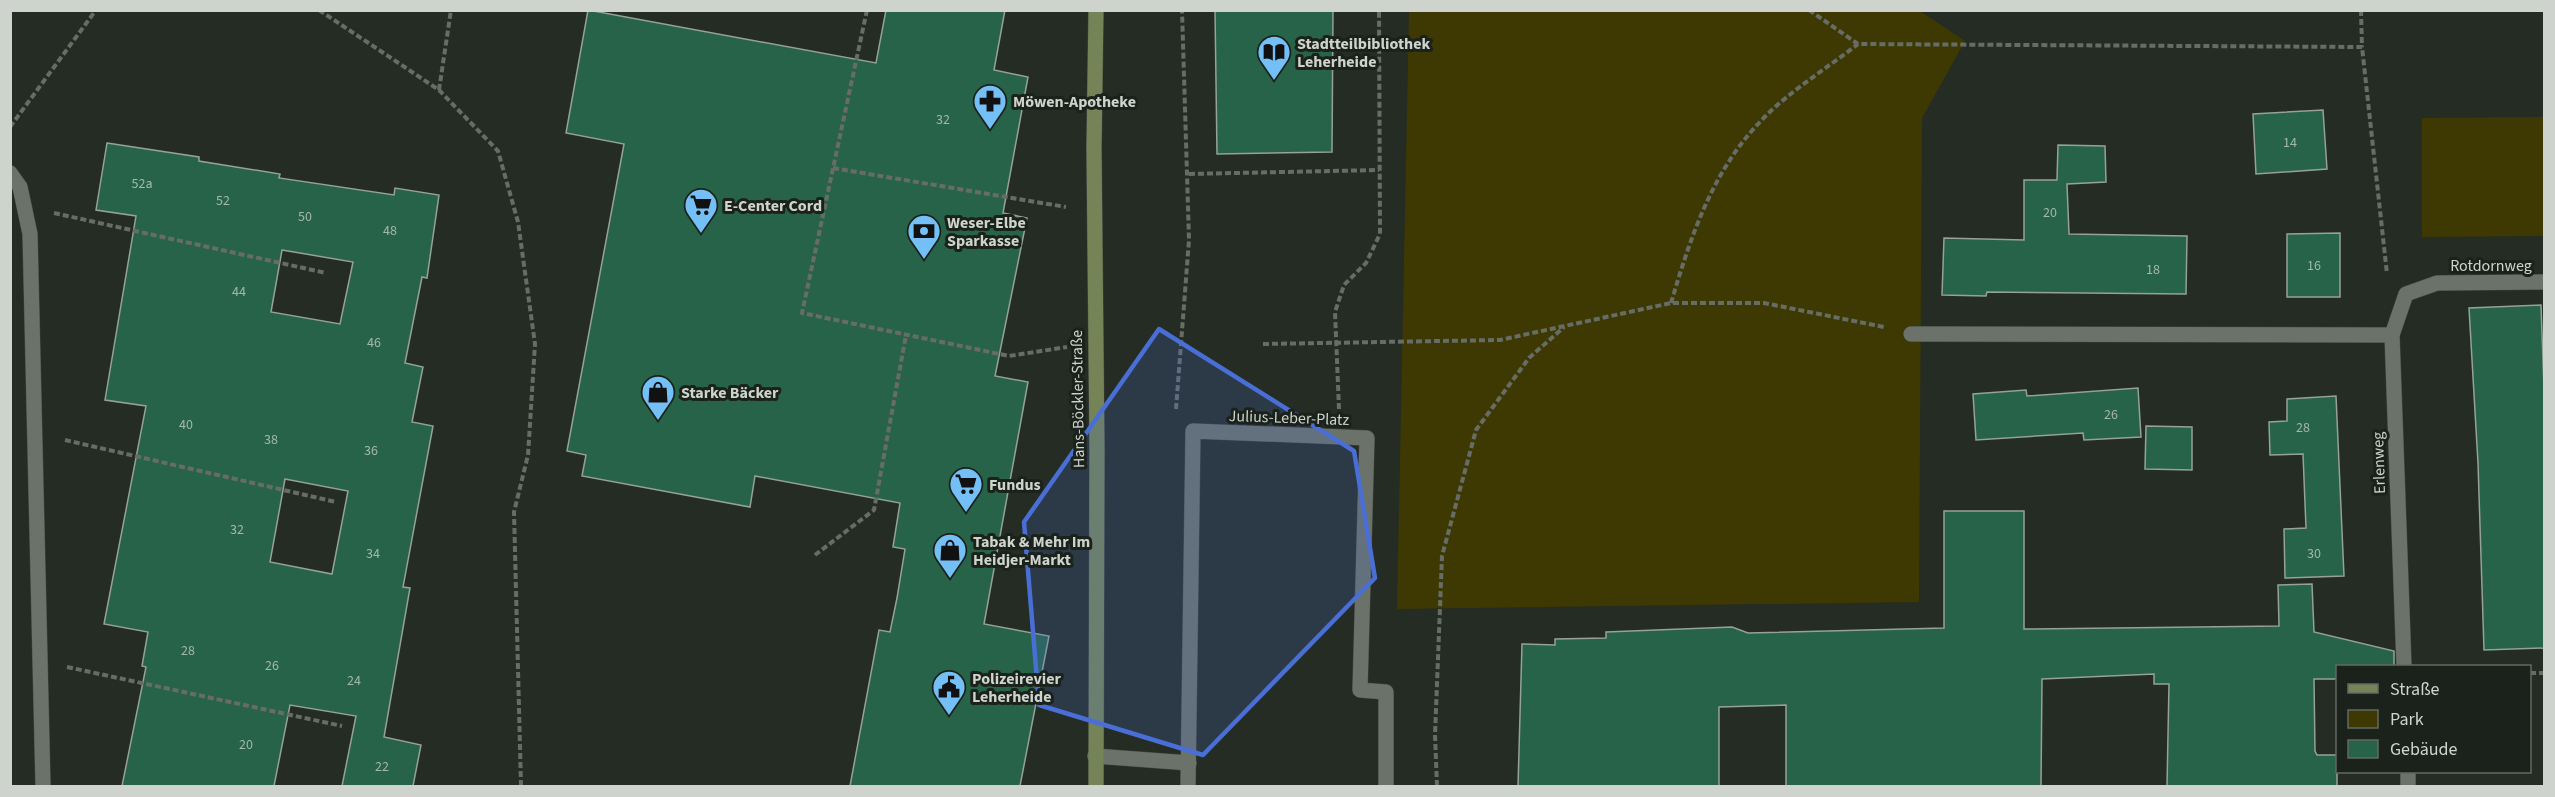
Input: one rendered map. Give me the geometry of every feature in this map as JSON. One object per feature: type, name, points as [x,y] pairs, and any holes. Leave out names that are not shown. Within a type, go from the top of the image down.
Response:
[{"type":"street","name":"Hans-Böckler-Straße","points":[[1096,10],[1094,211],[1097,449],[1096,786]]},
{"type":"street","points":[[10,173],[20,188],[30,234],[43,786]]},
{"type":"street","name":"Rotdornweg","points":[[2406,294],[2437,283],[2544,282]]},
{"type":"street","name":"Erlenweg","points":[[2404,665],[2392,335],[2406,294]]},
{"type":"street","points":[[1911,334],[2392,335]]},
{"type":"street","name":"Julius-Leber-Platz","points":[[1188,786],[1193,431],[1367,438],[1360,690],[1386,692],[1386,786]]},
{"type":"street","points":[[1095,756],[1189,763]]},
{"type":"path","points":[[10,127],[96,10]]},
{"type":"path","points":[[319,10],[439,90],[498,151],[518,222],[535,344],[528,455],[514,512],[521,786]]},
{"type":"path","points":[[439,90],[451,10]]},
{"type":"path","points":[[867,10],[802,313],[1009,356],[1094,343]]},
{"type":"path","points":[[1176,413],[1185,320],[1189,174],[1182,10]]},
{"type":"path","points":[[1339,437],[1338,341],[1335,312],[1344,285],[1366,263],[1380,234],[1379,10]]},
{"type":"path","points":[[1809,10],[1858,44],[2362,47]]},
{"type":"path","points":[[2361,10],[2362,47],[2387,278],[2406,294]]},
{"type":"path","points":[[1671,303],[1707,199],[1740,146],[1758,123],[1785,99],[1858,44]]},
{"type":"path","points":[[833,168],[1094,211]]},
{"type":"path","points":[[1189,174],[1379,170]]},
{"type":"path","points":[[24,207],[326,273]]},
{"type":"path","points":[[1263,344],[1500,340],[1671,303],[1764,303],[1870,323],[1911,334]]},
{"type":"path","points":[[1437,786],[1435,735],[1442,556],[1476,430],[1529,358],[1564,326]]},
{"type":"path","points":[[815,555],[874,510],[906,335]]},
{"type":"path","points":[[35,433],[336,502]]},
{"type":"path","points":[[40,662],[342,726]]},
{"type":"highlighted area","points":[[1159,329],[1354,451],[1375,578],[1203,755],[1039,705],[1024,522]]},
{"type":"green space","points":[[1409,11],[1920,11],[1965,41],[1922,118],[1919,602],[1397,609]]},
{"type":"green space","points":[[2544,117],[2544,236],[2422,237],[2422,118]]},
{"type":"building","points":[[588,10],[876,63],[886,10],[1005,10],[994,70],[1028,77],[1003,213],[1027,218],[995,376],[1028,382],[984,624],[1049,636],[1020,786],[850,786],[879,630],[890,632],[897,598],[905,549],[893,547],[900,503],[755,476],[750,507],[582,476],[586,455],[567,451],[624,144],[566,133]]},
{"type":"building","name":"Stadtteilbibliothek Leherheide","points":[[1215,10],[1333,10],[1332,152],[1217,154]]},
{"type":"building","points":[[2323,110],[2327,169],[2256,174],[2253,114]]},
{"type":"building","points":[[107,143],[199,157],[199,161],[280,174],[279,178],[394,195],[395,188],[439,195],[427,278],[422,277],[405,363],[423,367],[412,422],[433,426],[403,587],[410,588],[384,737],[421,745],[413,786],[342,786],[356,716],[290,705],[274,786],[122,786],[146,667],[142,666],[148,632],[104,624],[146,406],[105,400],[136,216],[96,210]],"holes":[[[282,250],[353,262],[340,324],[271,312]],[[285,479],[348,491],[332,574],[270,562]]]},
{"type":"building","points":[[2058,145],[2105,146],[2106,182],[2067,184],[2069,234],[2187,236],[2186,294],[1987,292],[1986,296],[1942,295],[1944,238],[2024,240],[2024,180],[2057,180]]},
{"type":"building","points":[[2340,233],[2340,297],[2287,297],[2287,234]]},
{"type":"building","points":[[2541,305],[2544,389],[2544,648],[2484,650],[2478,463],[2469,308]]},
{"type":"building","points":[[2138,388],[2141,437],[2084,440],[2083,433],[1976,440],[1973,394],[2026,390],[2027,396]]},
{"type":"building","points":[[2336,396],[2344,576],[2285,578],[2284,529],[2306,528],[2303,454],[2270,455],[2269,422],[2287,421],[2287,399]]},
{"type":"building","points":[[2146,426],[2192,427],[2192,470],[2145,469]]},
{"type":"building","points":[[1944,511],[2024,511],[2024,629],[2279,626],[2278,585],[2312,584],[2314,632],[2394,651],[2394,665],[2336,665],[2336,679],[2314,679],[2315,751],[2317,755],[2336,755],[2337,786],[2167,786],[2169,684],[2154,684],[2154,674],[2042,679],[2041,786],[1786,786],[1786,705],[1719,707],[1719,786],[1518,786],[1522,644],[1555,645],[1555,639],[1606,638],[1606,632],[1732,627],[1748,633],[1944,628]]},
{"type":"place","name":"Stadtteilbibliothek Leherheide","points":[[1274,81]]},
{"type":"place","name":"Möwen-Apotheke","points":[[990,130]]},
{"type":"place","name":"E-Center Cord","points":[[701,234]]},
{"type":"place","name":"Weser-Elbe Sparkasse","points":[[924,260]]},
{"type":"place","name":"Starke Bäcker","points":[[658,421]]},
{"type":"place","name":"Fundus","points":[[966,513]]},
{"type":"place","name":"Tabak & Mehr Im Heidjer-Markt","points":[[950,579]]},
{"type":"place","name":"Polizeirevier Leherheide","points":[[949,716]]}]
